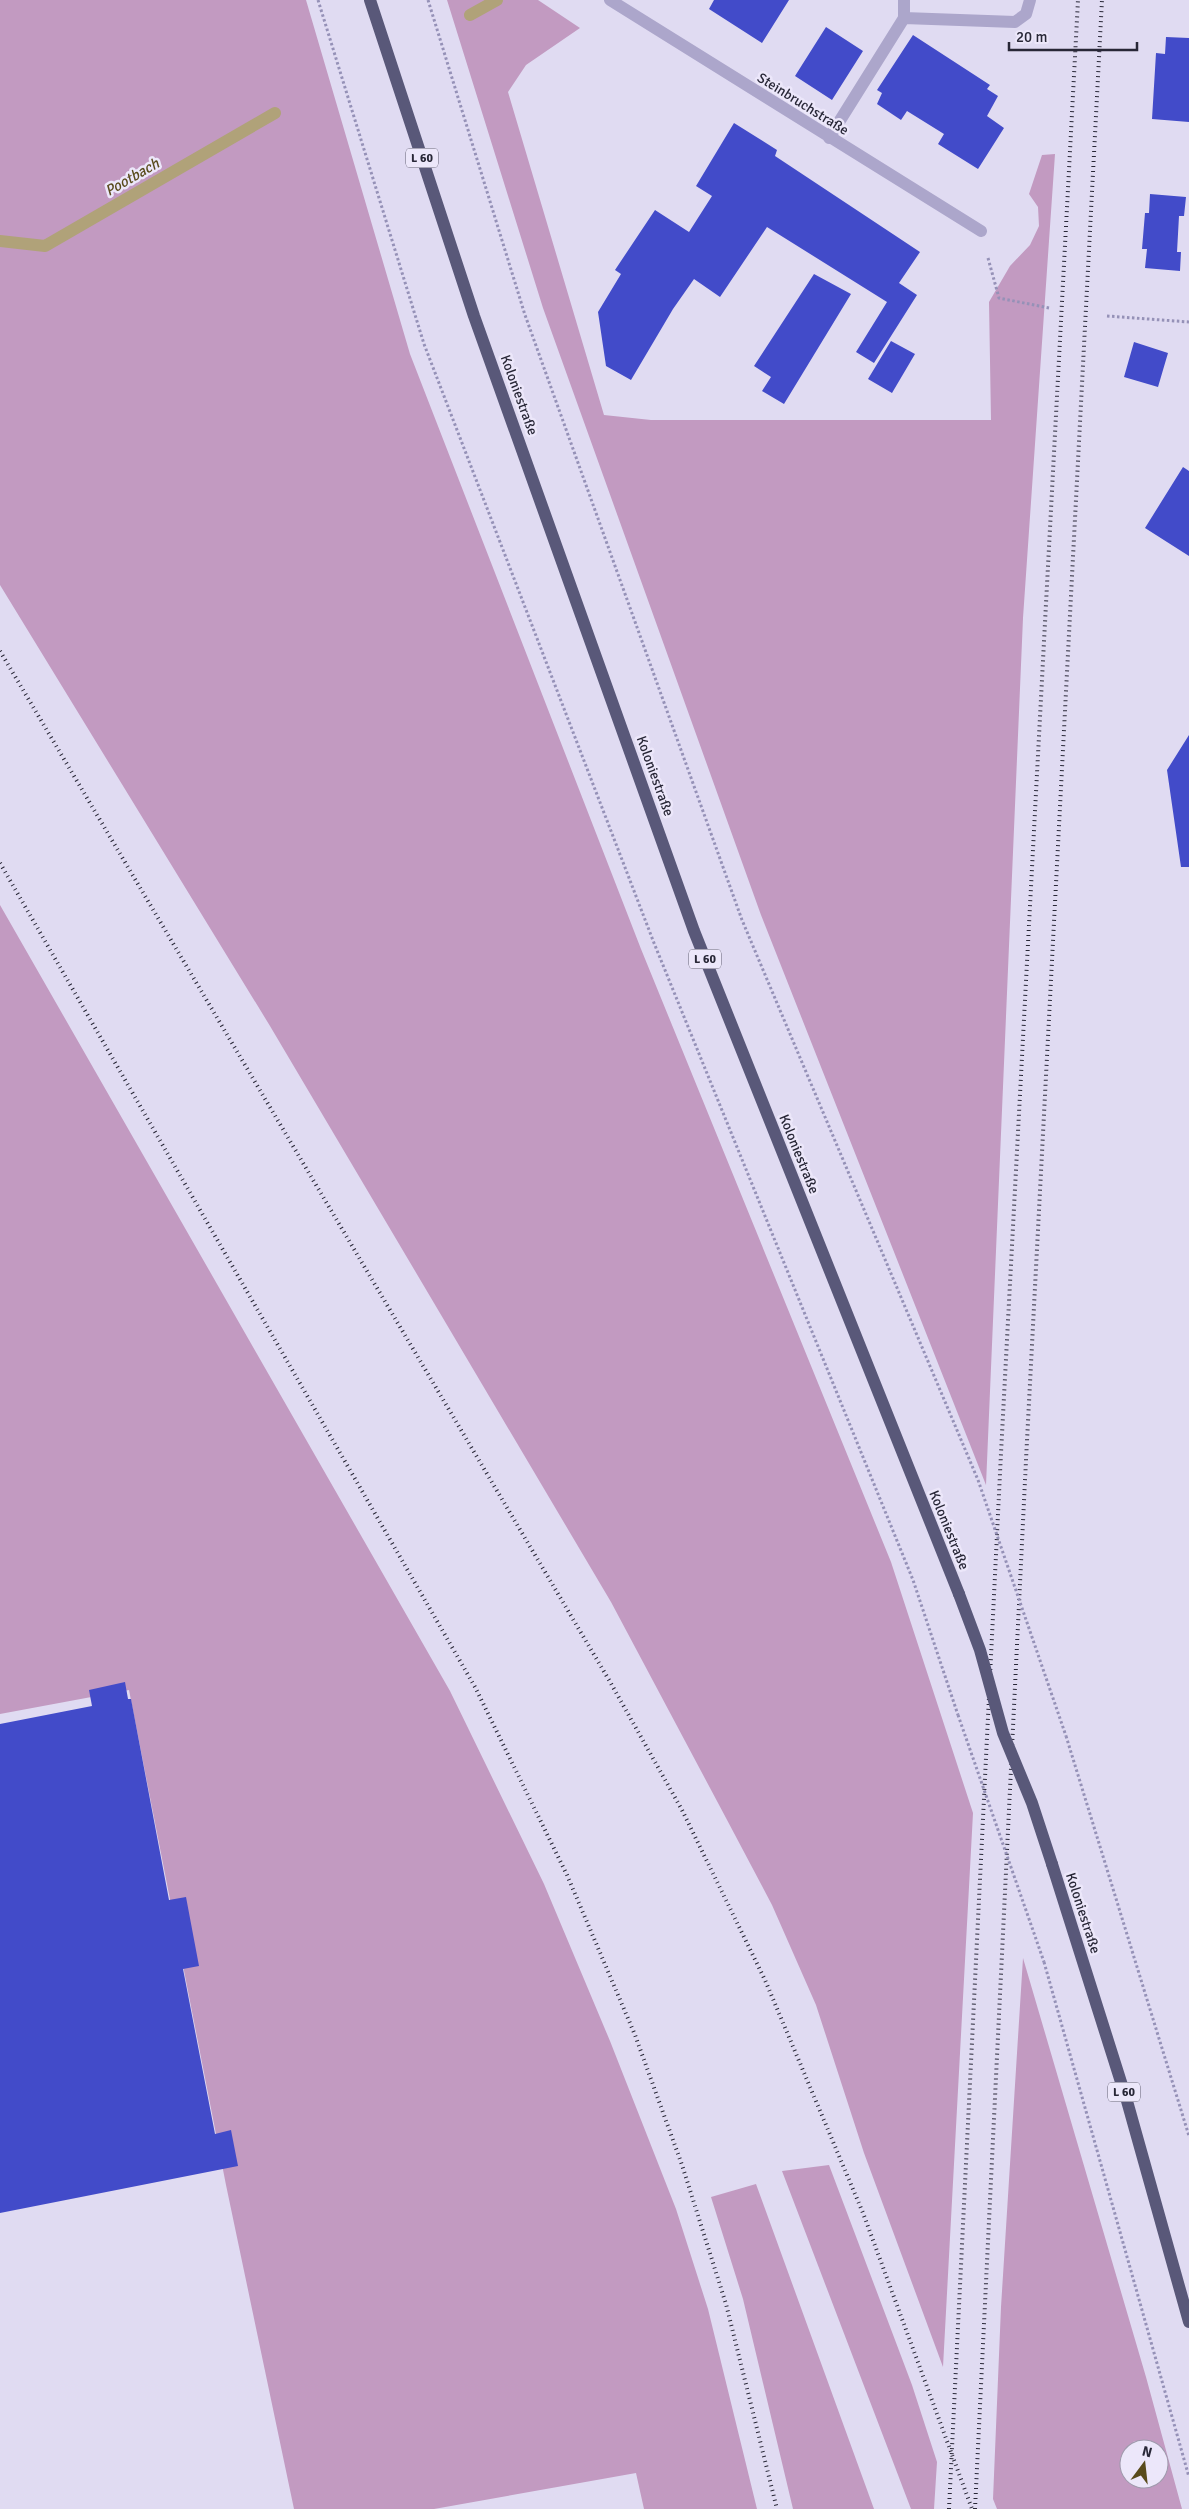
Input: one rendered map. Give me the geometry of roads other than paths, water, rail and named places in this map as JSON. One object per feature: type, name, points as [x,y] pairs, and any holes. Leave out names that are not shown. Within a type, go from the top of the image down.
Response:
[{"type":"main road","name":"Koloniestraße","points":[[370,0],[474,316],[694,931],[980,1650],[1003,1733],[1032,1803],[1127,2101],[1189,2322]]},
{"type":"street","name":"Steinbruchstraße","points":[[610,0],[981,231]]},
{"type":"street","points":[[829,138],[904,18],[904,0]]},
{"type":"street","points":[[904,18],[1015,22],[1026,14],[1030,0]]},
{"type":"waterway","name":"Pootbach","points":[[470,15],[497,0]]},
{"type":"waterway","name":"Pootbach","points":[[0,241],[45,246],[275,113]]},
{"type":"railway","points":[[949,2509],[1001,1453],[1078,0]]},
{"type":"railway","points":[[975,2509],[1026,1460],[1102,0]]},
{"type":"railway","points":[[0,651],[609,1680],[682,1810],[765,1980],[863,2213],[972,2509]]},
{"type":"railway","points":[[0,863],[475,1687],[567,1875],[635,2035],[682,2165],[726,2304],[777,2509]]}]
